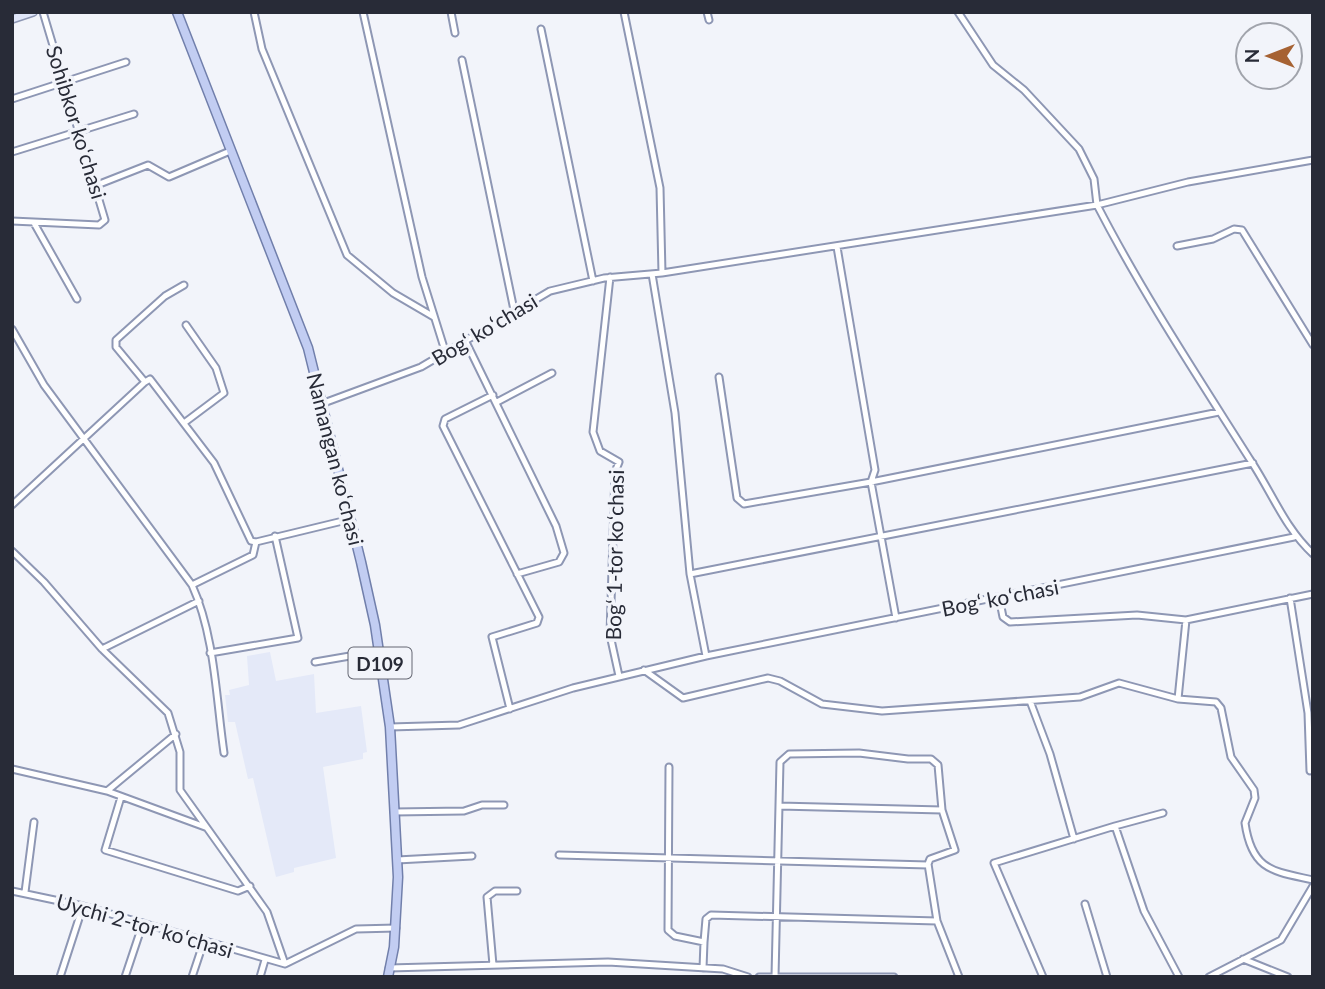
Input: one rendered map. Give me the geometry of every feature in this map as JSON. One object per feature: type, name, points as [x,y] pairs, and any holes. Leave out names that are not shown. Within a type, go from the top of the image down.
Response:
[{"type":"main road","points":[[12,19],[33,12]]},
{"type":"main road","name":"Namangan koʻchasi","points":[[177,12],[308,348],[351,519],[379,651],[390,727],[397,860],[396,928]]},
{"type":"main road","name":"D109","points":[[388,972],[396,928]]},
{"type":"street","name":"Sohibkor koʻchasi","points":[[12,222],[104,224],[106,215],[43,12]]},
{"type":"street","points":[[254,12],[262,49],[347,255],[393,293],[434,317]]},
{"type":"street","points":[[363,12],[434,317],[446,354]]},
{"type":"street","points":[[451,12],[455,33]]},
{"type":"street","points":[[624,12],[660,188],[662,273]]},
{"type":"street","points":[[707,12],[709,20]]},
{"type":"street","points":[[958,12],[993,65],[1024,90],[1080,149],[1091,169],[1097,205],[1154,310],[1253,463],[1294,537],[1313,554]]},
{"type":"street","points":[[541,29],[593,281]]},
{"type":"street","points":[[462,60],[514,310]]},
{"type":"street","points":[[12,100],[127,62]]},
{"type":"street","points":[[12,152],[134,114]]},
{"type":"street","points":[[97,185],[148,165],[169,177],[230,151]]},
{"type":"street","name":"Bogʻ koʻchasi","points":[[321,404],[421,367],[550,291],[610,277],[662,273],[1097,205],[1188,182],[1313,160]]},
{"type":"street","points":[[34,223],[77,299]]},
{"type":"street","points":[[1177,246],[1213,239],[1234,229],[1242,230],[1313,345]]},
{"type":"street","points":[[837,247],[874,465],[871,482],[896,618]]},
{"type":"street","points":[[652,274],[675,413],[690,574],[706,656]]},
{"type":"street","name":"Bogʻ 1-tor koʻchasi","points":[[610,277],[593,432],[600,451],[620,462],[615,472],[610,635],[619,676]]},
{"type":"street","points":[[145,382],[115,342],[164,296],[184,285]]},
{"type":"street","points":[[184,423],[224,393],[216,368],[186,325]]},
{"type":"street","points":[[12,329],[44,385],[192,585],[199,601],[210,653],[224,752]]},
{"type":"street","points":[[466,342],[556,526],[564,553],[559,562],[517,575]]},
{"type":"street","points":[[497,402],[552,373]]},
{"type":"street","points":[[719,377],[739,501],[748,503],[871,482],[1219,412]]},
{"type":"street","points":[[12,494],[15,502],[150,379],[214,463],[251,542],[351,519]]},
{"type":"street","points":[[493,395],[445,419],[443,426],[539,619],[537,624],[492,637],[510,709]]},
{"type":"street","points":[[690,574],[1253,463]]},
{"type":"street","points":[[210,653],[298,638],[275,536]]},
{"type":"street","name":"Bogʻ koʻchasi","points":[[390,727],[453,726],[619,676],[706,656],[1294,537]]},
{"type":"street","points":[[192,585],[253,555],[256,542]]},
{"type":"street","points":[[12,551],[44,582],[64,609],[102,649],[168,713],[180,752],[180,790],[267,912],[285,964],[356,929],[396,928]]},
{"type":"street","points":[[999,597],[1003,617],[1010,622],[1137,615],[1186,620],[1313,594]]},
{"type":"street","points":[[1290,598],[1308,713],[1310,771]]},
{"type":"street","points":[[102,649],[199,601]]},
{"type":"street","points":[[1178,699],[1186,620]]},
{"type":"street","points":[[315,662],[379,651]]},
{"type":"street","points":[[645,670],[678,696],[688,699],[768,678],[790,685],[822,704],[882,711],[1080,697],[1119,683],[1178,699],[1213,701],[1220,705],[1231,757],[1254,790],[1255,798],[1245,822],[1263,866],[1269,870],[1313,880]]},
{"type":"street","points":[[1030,701],[1050,754],[1074,839]]},
{"type":"street","points":[[107,791],[176,734]]},
{"type":"street","points":[[775,976],[780,762],[784,756],[859,753],[934,760],[938,765],[942,810],[955,850],[930,859],[928,865],[937,921],[959,977]]},
{"type":"street","points":[[669,767],[668,930],[675,936],[704,942]]},
{"type":"street","points":[[12,769],[107,791],[205,827]]},
{"type":"street","points":[[121,797],[105,850],[237,891],[250,886]]},
{"type":"street","points":[[394,812],[464,811],[482,805],[504,805]]},
{"type":"street","points":[[779,806],[942,810]]},
{"type":"street","points":[[1043,977],[994,865],[996,862],[1163,813]]},
{"type":"street","points":[[25,892],[34,822]]},
{"type":"street","points":[[1115,826],[1144,911],[1179,977]]},
{"type":"street","points":[[559,855],[928,865]]},
{"type":"street","points":[[397,860],[472,856]]},
{"type":"street","points":[[1209,977],[1285,936],[1313,886]]},
{"type":"street","name":"Uychi 2-tor koʻchasi","points":[[12,891],[83,906],[285,964]]},
{"type":"street","points":[[493,965],[487,897],[492,892],[517,891]]},
{"type":"street","points":[[1085,904],[1107,977]]},
{"type":"street","points":[[60,977],[83,906]]},
{"type":"street","points":[[703,968],[706,919],[711,915],[937,921]]},
{"type":"street","points":[[125,977],[143,923]]},
{"type":"street","points":[[192,977],[204,941]]},
{"type":"street","points":[[1244,959],[1288,977]]},
{"type":"street","points":[[260,977],[265,960]]},
{"type":"street","points":[[388,972],[493,965],[608,962],[723,969],[748,977]]},
{"type":"street","points":[[759,977],[894,977]]},
{"type":"shaded area","points":[[270,652],[276,681],[314,674],[316,713],[361,706],[367,752],[363,753],[363,759],[323,767],[336,858],[294,868],[294,872],[276,877],[253,778],[248,779],[235,722],[228,722],[225,695],[230,695],[229,690],[249,685],[247,656]]}]
